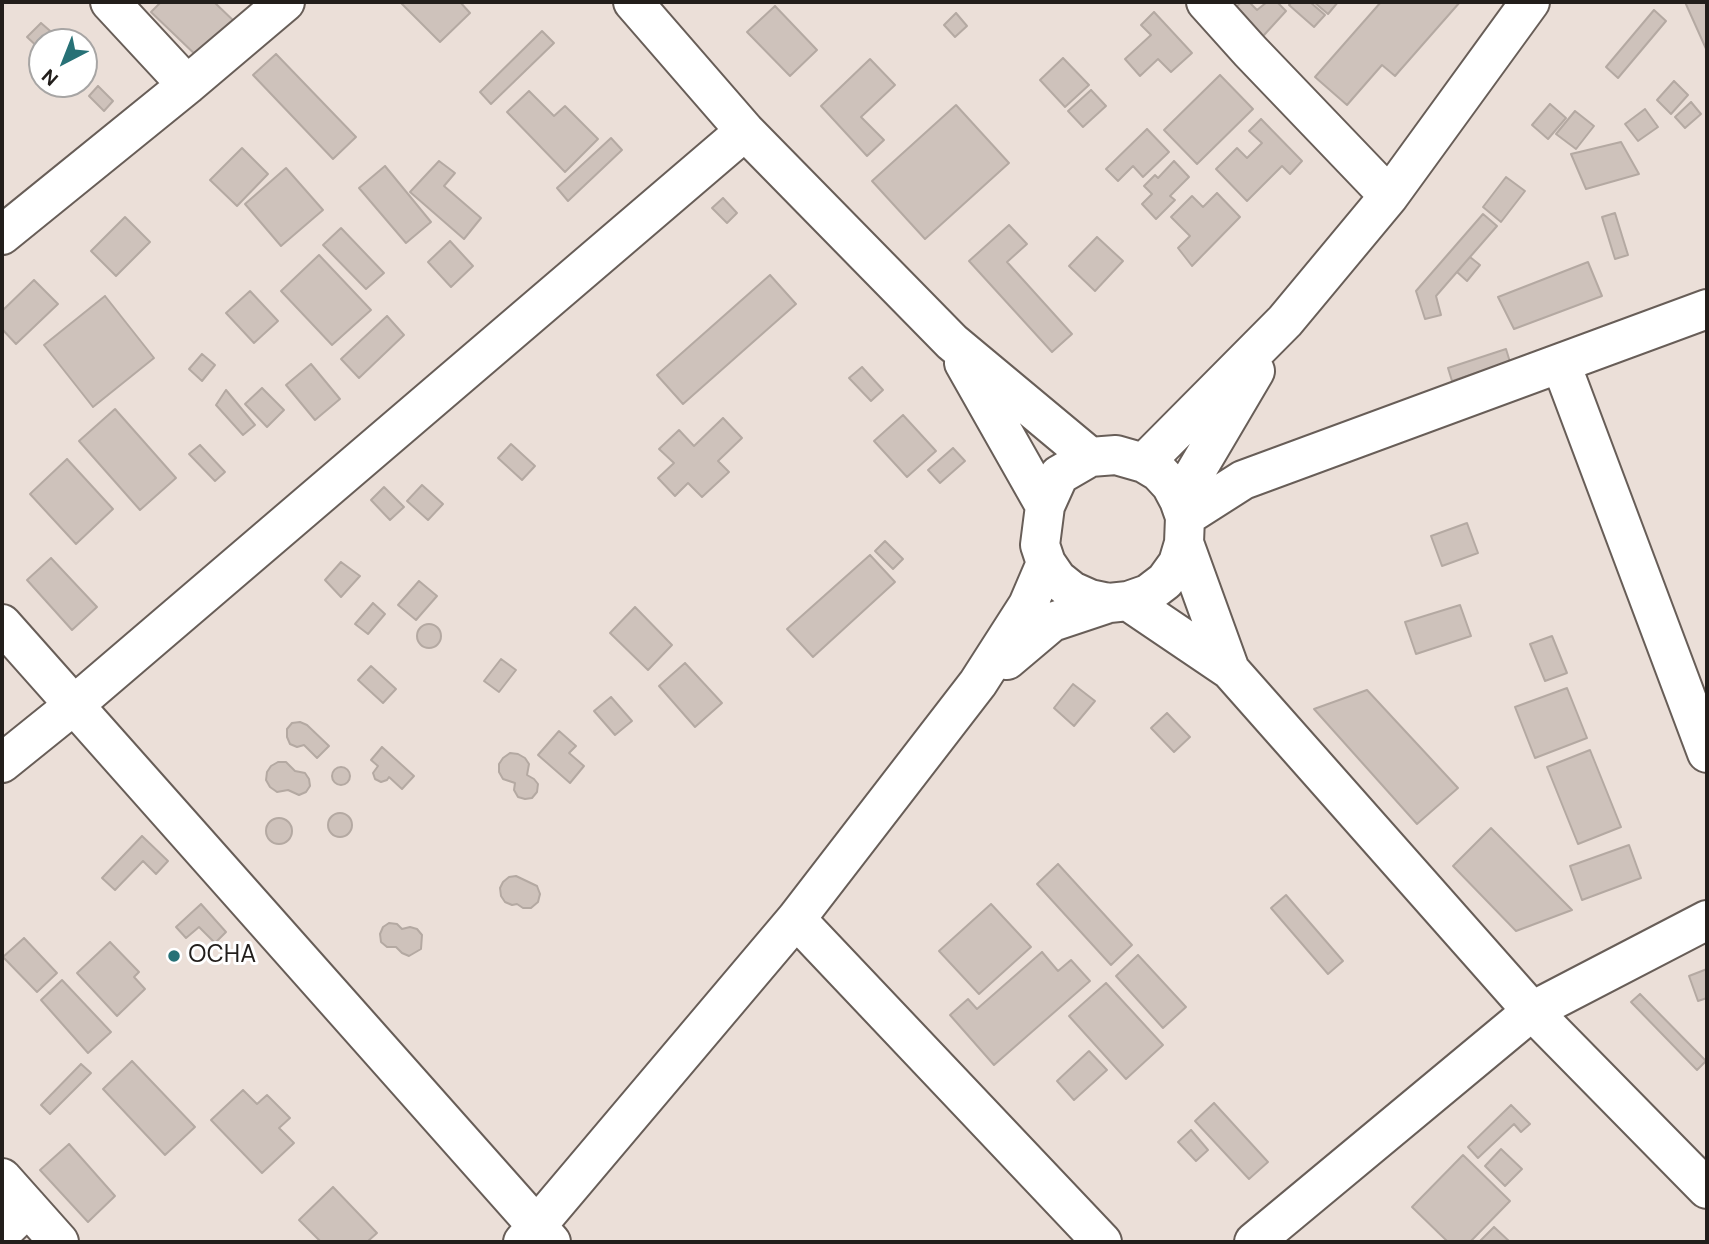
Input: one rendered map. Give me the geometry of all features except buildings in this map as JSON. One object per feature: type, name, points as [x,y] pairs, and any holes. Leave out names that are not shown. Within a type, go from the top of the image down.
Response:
[{"type":"street","points":[[110,2],[187,85]]},
{"type":"street","points":[[2,235],[285,2]]},
{"type":"street","points":[[633,2],[745,131],[952,342],[1090,457]]},
{"type":"street","points":[[1206,2],[1389,196]]},
{"type":"street","points":[[1144,463],[1285,321],[1389,196],[1530,2]]},
{"type":"street","points":[[2,763],[74,705],[745,131]]},
{"type":"street","points":[[1183,520],[1243,480],[1707,309]]},
{"type":"street","points":[[978,683],[1052,622],[1148,594],[1165,581],[1178,563],[1183,520],[1285,321]]},
{"type":"street","points":[[952,342],[1045,506]]},
{"type":"street","points":[[1561,364],[1707,753]]},
{"type":"street","points":[[1230,670],[1171,485],[1159,472],[1144,463],[1116,455],[1090,457],[1059,474],[1045,506],[1040,545],[1046,563],[1057,579],[1072,591],[1090,599],[1118,602],[1230,670],[1532,1011],[1707,1189]]},
{"type":"street","points":[[2,624],[537,1237],[796,919],[978,683],[1028,605],[1046,563]]},
{"type":"street","points":[[796,919],[1102,1242]]},
{"type":"street","points":[[1254,1242],[1532,1011],[1707,920]]},
{"type":"street","points":[[2,1178],[15,1219],[58,1242]]},
{"type":"place","name":"OCHA","points":[[174,956]]}]
